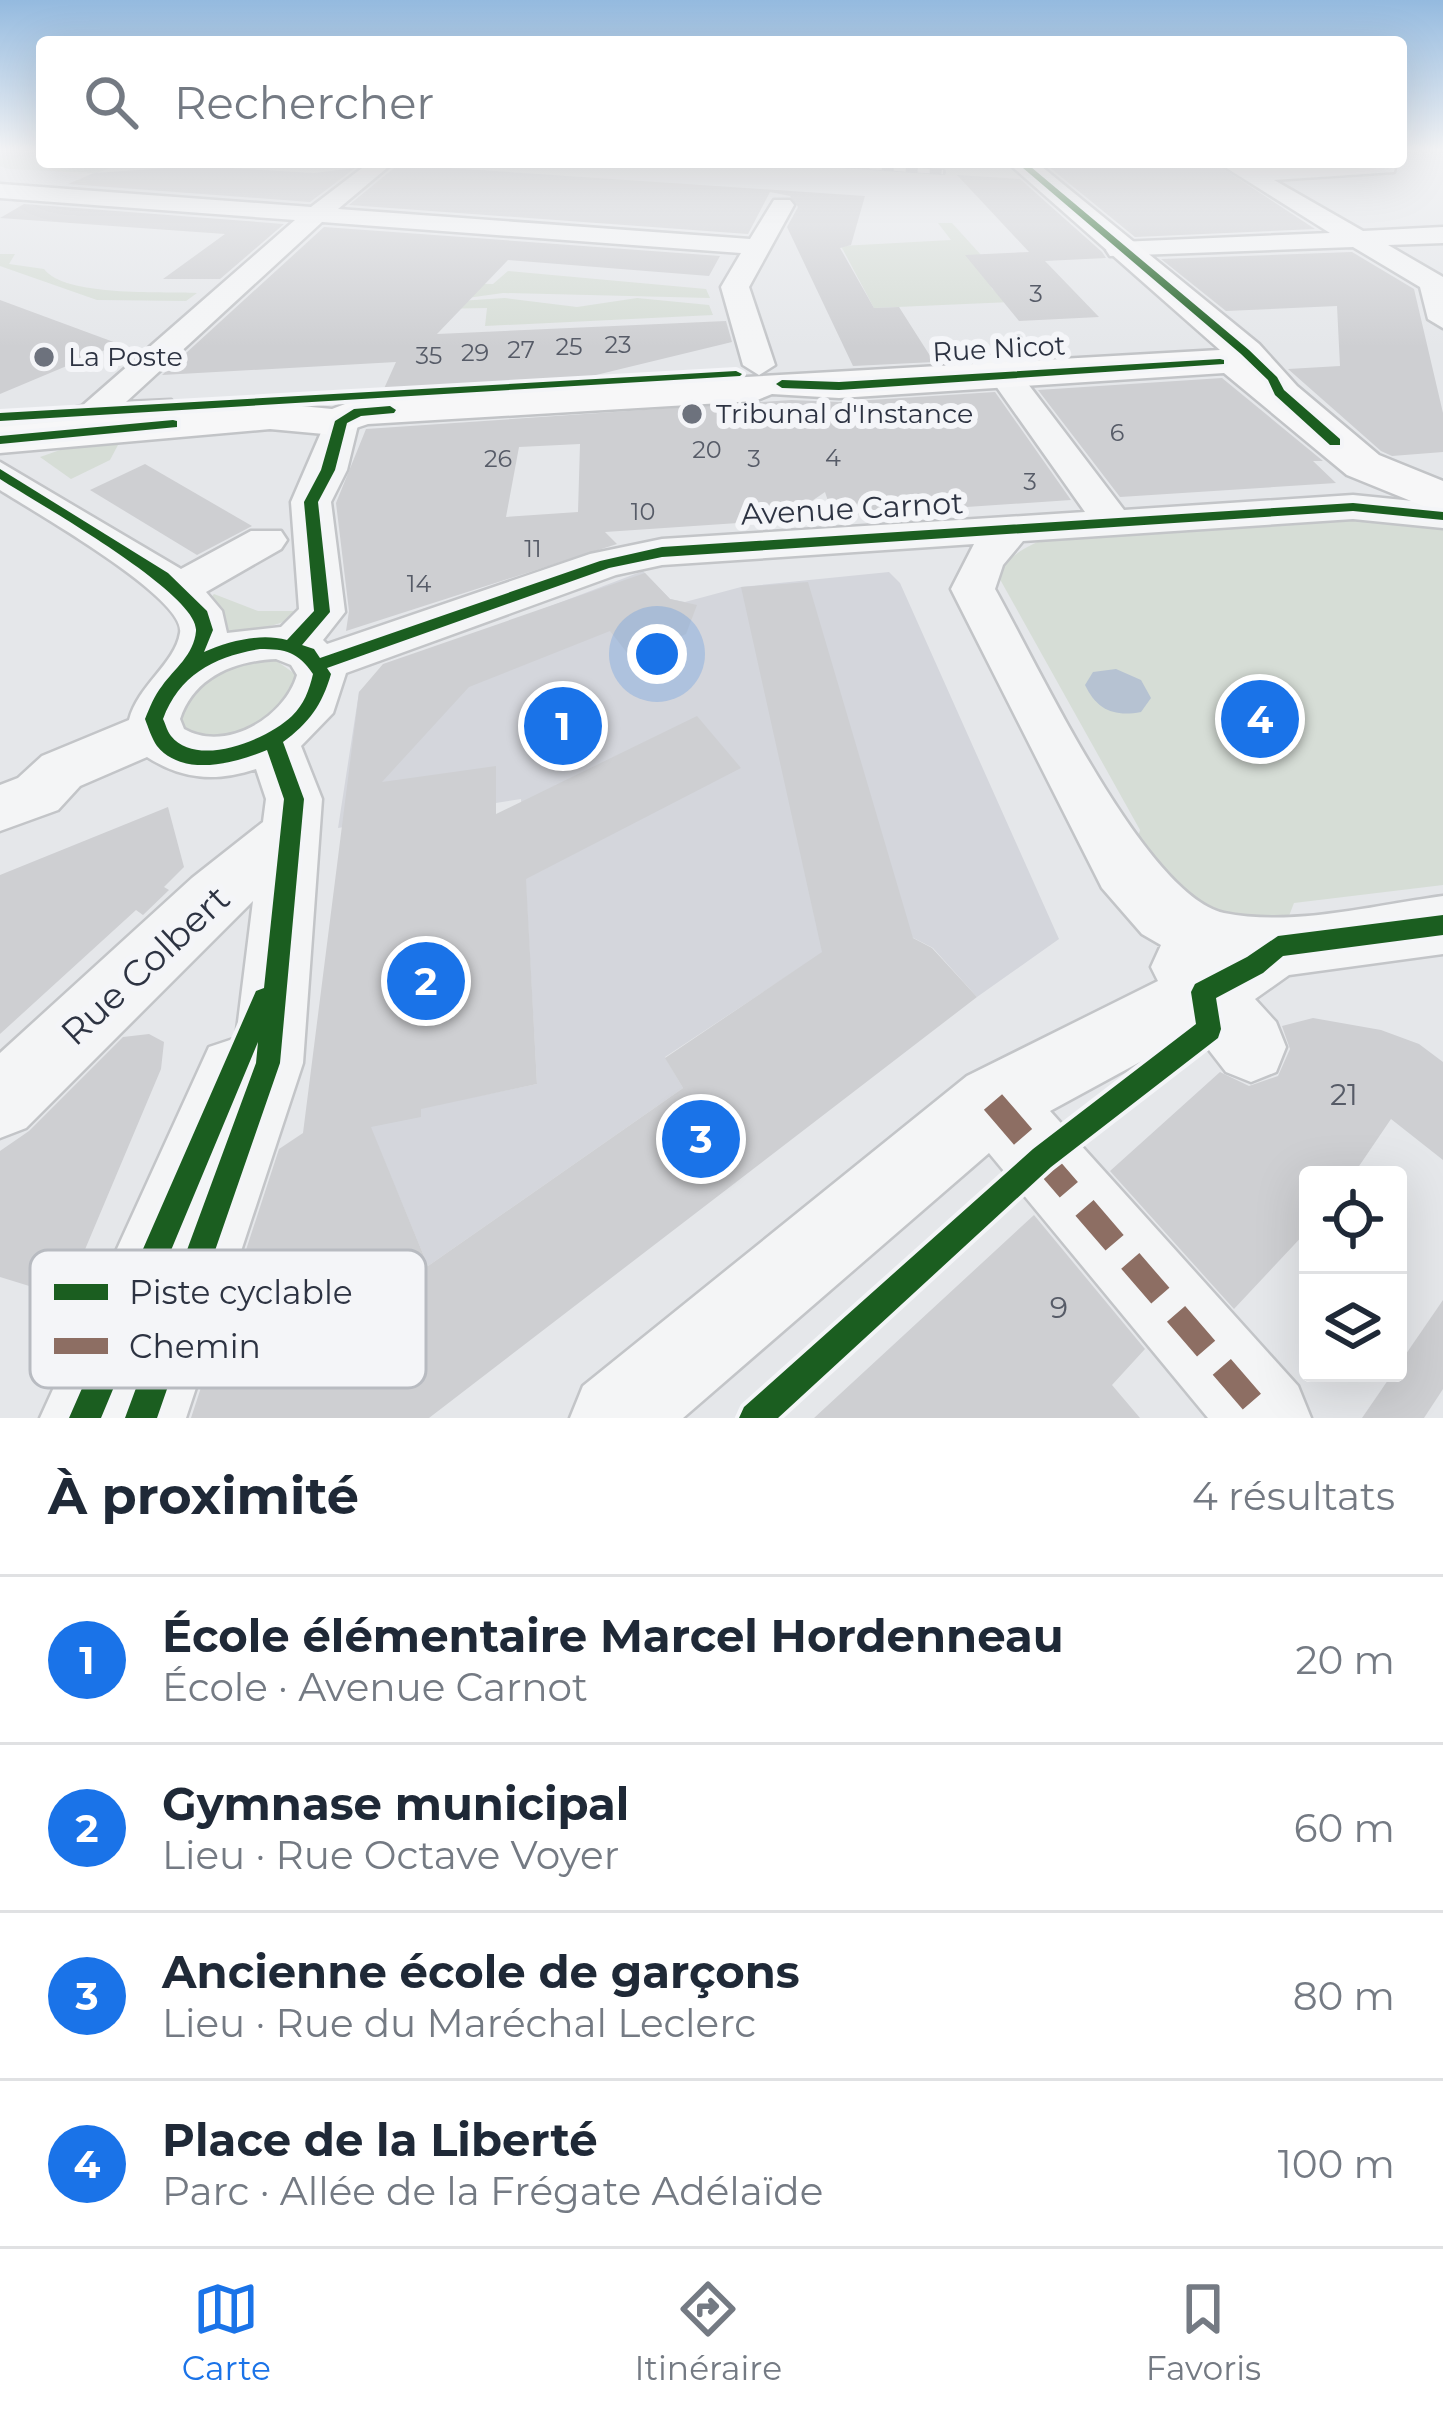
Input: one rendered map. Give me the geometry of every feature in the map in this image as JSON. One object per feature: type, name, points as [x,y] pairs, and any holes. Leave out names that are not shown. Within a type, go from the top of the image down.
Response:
[{"type":"main road","points":[[1080,215],[1219,349],[1279,392],[1363,465],[1431,509]]},
{"type":"main road","name":"Rue Nicot","points":[[0,439],[200,419],[324,415],[763,377],[1000,369],[1219,349]]},
{"type":"main road","name":"Rue Nicot","points":[[0,418],[159,407],[324,415]]},
{"type":"main road","points":[[1335,442],[1443,475]]},
{"type":"street","points":[[15,220],[24,215]]},
{"type":"street","points":[[96,411],[315,215]]},
{"type":"street","points":[[317,215],[758,248]]},
{"type":"street","points":[[763,377],[735,291],[777,215]]},
{"type":"street","points":[[1319,215],[1433,284],[1443,319]]},
{"type":"street","points":[[1119,250],[1443,235]]},
{"type":"street","points":[[1000,369],[1113,524]]},
{"type":"street","points":[[0,439],[32,424],[116,418],[159,407]]},
{"type":"street","points":[[305,655],[322,612],[311,502],[334,454],[324,415]]},
{"type":"street","points":[[1335,442],[1372,489],[1369,499],[1353,507]]},
{"type":"street","points":[[0,473],[178,589],[199,611],[205,630],[189,669],[157,706],[156,731],[171,749],[200,758],[236,754],[273,740],[311,709],[322,685],[305,655]]},
{"type":"street","name":"Avenue Carnot","points":[[305,655],[623,559],[881,535],[1353,507],[1431,509]]},
{"type":"street","points":[[1010,530],[982,562],[973,589],[1150,921],[1227,1020]]},
{"type":"street","points":[[178,589],[266,540]]},
{"type":"street","points":[[189,669],[233,647],[305,655]]},
{"type":"street","points":[[0,808],[38,794],[43,765],[156,731]]},
{"type":"street","points":[[201,1250],[268,1064],[294,799],[273,740]]},
{"type":"street","name":"Rue Colbert","points":[[0,1102],[214,897],[293,832]]},
{"type":"street","points":[[1123,870],[1187,929],[1213,941],[1273,947],[1443,925]]},
{"type":"street","points":[[615,1418],[993,1102],[1227,1020],[1255,965],[1273,947]]},
{"type":"street","points":[[157,1250],[273,977]]},
{"type":"street","points":[[993,1102],[1266,1418]]},
{"type":"street","points":[[85,1418],[98,1388]]},
{"type":"street","points":[[141,1418],[152,1388]]},
{"type":"shaded area","points":[[938,223],[952,223],[981,255],[992,289],[1011,302],[874,308],[841,246],[951,240]]},
{"type":"shaded area","points":[[0,254],[15,254],[9,264],[44,269],[55,278],[92,288],[197,293],[186,301],[97,300],[0,266]]},
{"type":"shaded area","points":[[508,271],[706,289],[710,298],[503,293],[467,298],[429,283],[493,284]]},
{"type":"shaded area","points":[[505,298],[577,307],[637,298],[709,305],[713,315],[485,326],[487,308],[433,309],[443,302]]},
{"type":"shaded area","points":[[119,443],[110,460],[71,479],[40,457],[63,449]]},
{"type":"shaded area","points":[[1346,513],[1443,527],[1443,885],[1294,903],[1287,921],[1200,924],[1135,848],[1140,830],[997,574],[1020,551],[1071,532],[1121,536],[1346,520]]},
{"type":"shaded area","points":[[643,571],[670,599],[685,602],[741,587],[889,572],[900,583],[1059,939],[977,997],[933,948],[904,933],[822,953],[665,1057],[683,1088],[428,1266],[426,1250],[421,1250],[367,1119],[537,1084],[521,799],[338,828],[359,692],[388,668]]},
{"type":"shaded area","points":[[214,594],[258,611],[299,611],[284,622],[261,628],[216,629],[208,601]]},
{"type":"shaded area","points":[[274,659],[295,674],[292,699],[267,718],[225,737],[195,734],[180,725],[180,700],[221,665]]},
{"type":"water","points":[[1116,669],[1141,680],[1151,698],[1141,712],[1107,710],[1090,694],[1085,685],[1093,672]]},
{"type":"building","points":[[169,215],[284,224],[220,279],[163,279],[225,234],[0,218]]},
{"type":"building","points":[[489,215],[758,215],[748,234]]},
{"type":"building","points":[[794,215],[860,215],[851,245],[840,248],[874,308],[899,307],[934,362],[853,366],[787,227]]},
{"type":"building","points":[[995,215],[1061,215],[1102,252],[1106,258],[1045,261],[1099,317],[1019,321],[965,255],[1029,252]]},
{"type":"building","points":[[1108,215],[1294,215],[1315,229],[1135,237]]},
{"type":"building","points":[[324,227],[720,256],[709,276],[508,260],[437,334],[726,321],[732,342],[563,383],[382,393],[396,362],[162,375]]},
{"type":"building","points":[[1352,252],[1414,289],[1443,413],[1443,452],[1392,456],[1381,451],[1288,369],[1340,366],[1337,306],[1226,311],[1161,259]]},
{"type":"building","name":"La Poste","points":[[0,300],[119,344],[0,394]]},
{"type":"building","points":[[1222,378],[1323,461],[1313,461],[1336,483],[1120,497],[1038,390]]},
{"type":"building","points":[[995,392],[1071,500],[833,516],[825,492],[784,520],[605,532],[617,544],[346,631],[349,611],[336,503],[366,429],[791,400],[839,402]],"holes":[[[580,444],[578,512],[506,517],[519,447]]]},
{"type":"building","points":[[145,464],[252,526],[197,555],[90,490]]},
{"type":"building","points":[[645,573],[670,599],[697,605],[686,634],[632,659],[610,631],[469,687],[382,782],[496,766],[496,814],[697,716],[741,768],[526,879],[537,1084],[421,1109],[421,1117],[371,1127],[421,1250],[246,1250],[279,1149],[303,1133],[359,692],[383,664]]},
{"type":"building","points":[[808,582],[913,938],[932,948],[977,997],[429,1418],[191,1418],[201,1388],[426,1388],[426,1261],[428,1266],[683,1088],[665,1058],[822,952],[741,587]]},
{"type":"building","points":[[168,807],[184,867],[164,887],[169,890],[143,915],[136,910],[0,1034],[0,875]]},
{"type":"building","points":[[1313,1018],[1381,1030],[1419,1044],[1443,1062],[1443,1160],[1391,1119],[1359,1166],[1299,1166],[1299,1240],[1234,1309],[1110,1171],[1220,1072],[1249,1086],[1278,1076],[1290,1049],[1282,1026]]},
{"type":"building","points":[[149,1034],[164,1042],[161,1069],[85,1250],[30,1250],[30,1286],[0,1277],[0,1151],[29,1131],[123,1037]]},
{"type":"building","points":[[1034,1215],[1145,1349],[1112,1385],[1140,1418],[814,1418]]},
{"type":"building","points":[[1443,1300],[1443,1389],[1424,1418],[1362,1418],[1387,1382],[1407,1382],[1407,1352]]},
{"type":"marked path","points":[[993,1102],[1266,1418]]},
{"type":"cycle path","points":[[1083,215],[1245,352],[1273,379],[1279,392],[1335,442]]},
{"type":"cycle path","points":[[782,384],[839,386],[1220,362]]},
{"type":"cycle path","points":[[0,417],[736,374]]},
{"type":"cycle path","points":[[292,645],[322,612],[311,502],[328,470],[341,421],[358,412],[390,410]]},
{"type":"cycle path","points":[[0,440],[173,424]]},
{"type":"cycle path","points":[[0,473],[163,576],[199,611],[205,630],[189,669]]},
{"type":"cycle path","points":[[319,665],[605,564],[662,552],[1353,507],[1443,516]]},
{"type":"cycle path","points":[[279,643],[308,653],[322,674],[315,700],[297,722],[272,740],[212,758],[185,755],[165,742],[154,719],[161,700],[186,671],[220,652],[279,643]]},
{"type":"cycle path","points":[[201,1250],[268,1063],[294,799],[273,741]]},
{"type":"cycle path","points":[[755,1418],[1042,1158],[1209,1029],[1203,992],[1255,965],[1278,946],[1443,925]]},
{"type":"cycle path","points":[[157,1250],[264,999]]},
{"type":"cycle path","points":[[85,1418],[98,1388]]},
{"type":"cycle path","points":[[141,1418],[152,1388]]},
{"type":"place","name":"La Poste","points":[[44,357]]},
{"type":"place","name":"Tribunal d'Instance","points":[[692,414]]},
{"type":"place","name":"Place de la Liberté","points":[[1260,719]]},
{"type":"place","name":"École élémentaire Marcel Hordenneau","points":[[563,726]]},
{"type":"place","name":"Gymnase municipal","points":[[426,981]]},
{"type":"place","name":"Ancienne école de garçons","points":[[701,1139]]}]
